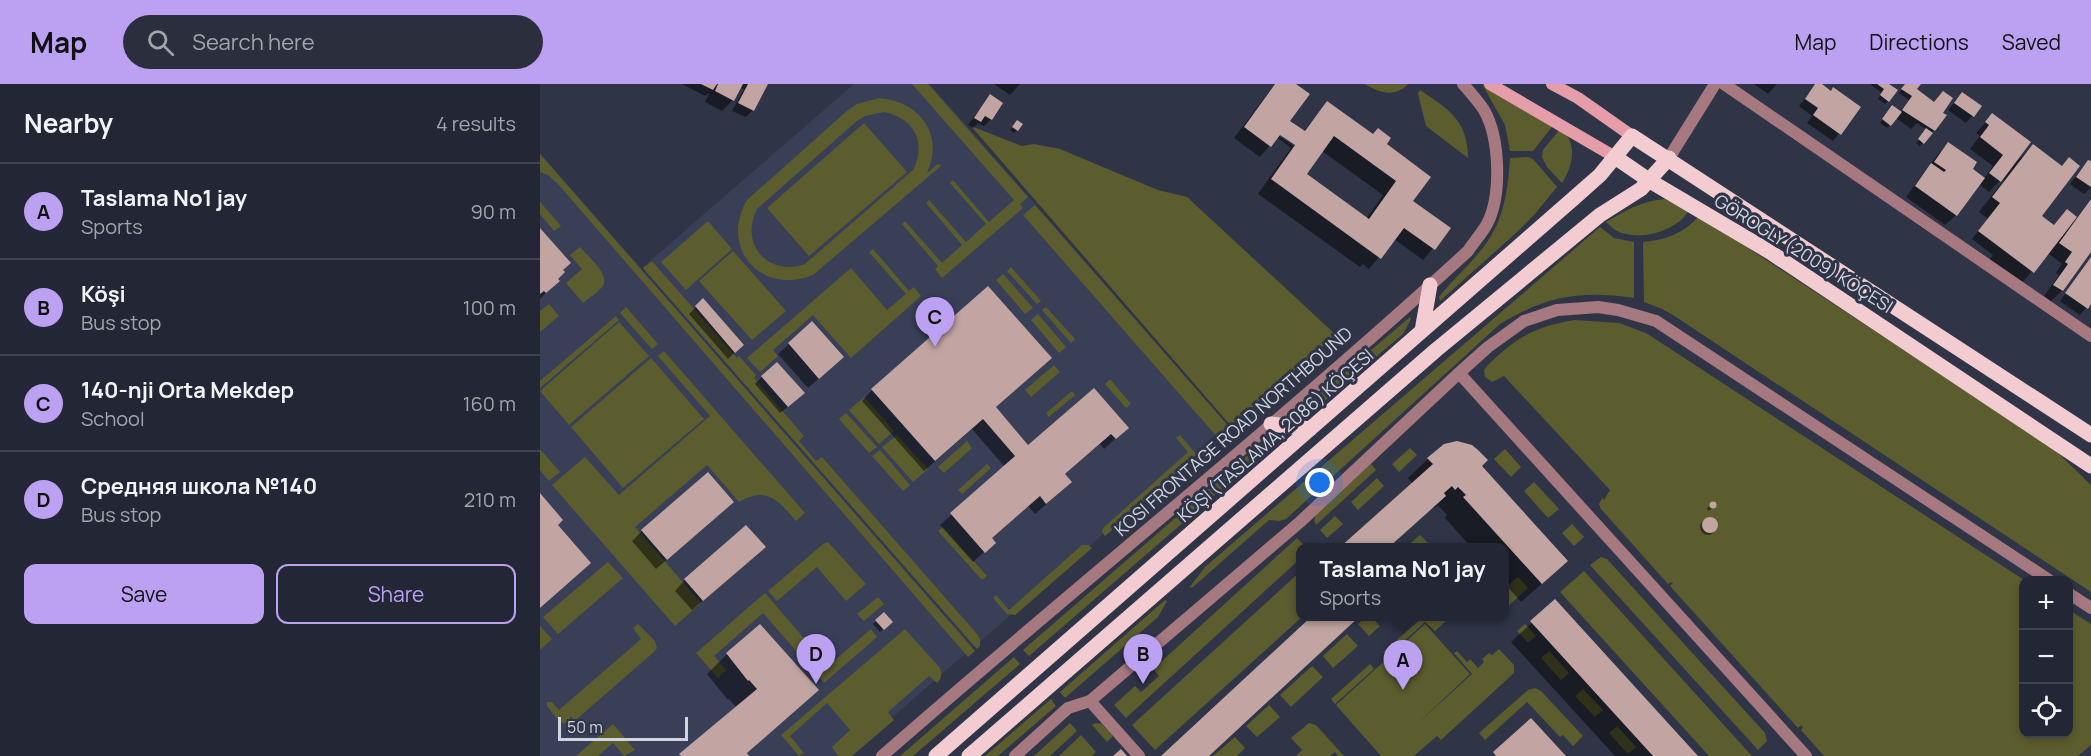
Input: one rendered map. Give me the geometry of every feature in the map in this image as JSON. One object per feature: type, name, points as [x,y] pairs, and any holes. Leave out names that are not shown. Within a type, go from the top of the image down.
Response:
[{"type":"main road","name":"GÖROGLY (2009) KÖÇESI","points":[[1490,84],[1770,252],[2091,466]]},
{"type":"main road","name":"GÖROGLY (2009) KÖÇESI","points":[[1552,84],[1578,98],[1838,272],[2091,435]]},
{"type":"main road","name":"KÖŞI (TASLAMA, 2086) KÖÇESI","points":[[936,756],[1574,198],[1615,157],[1632,136]]},
{"type":"main road","points":[[969,756],[1436,350],[1600,215],[1641,189],[1669,158]]},
{"type":"main road","points":[[1422,331],[1430,285]]},
{"type":"main road","points":[[1271,424],[1310,429]]},
{"type":"street","name":"KOSI FRONTAGE ROAD NORTHBOUND","points":[[882,756],[1271,424],[1468,251],[1487,224],[1497,182],[1492,131],[1484,110],[1463,84]]},
{"type":"street","points":[[1669,158],[1715,84]]},
{"type":"street","points":[[1724,84],[2091,336]]},
{"type":"street","points":[[1015,756],[1068,708],[1090,701],[1300,522],[1459,373],[1505,334],[1538,315],[1576,307],[1618,310],[1656,321],[2043,576]]},
{"type":"street","points":[[1459,373],[1806,756]]},
{"type":"street","points":[[2073,596],[2091,608]]},
{"type":"street","points":[[1090,701],[1139,756]]},
{"type":"shaded area","points":[[854,84],[930,84],[1228,425],[974,647],[642,268]]},
{"type":"shaded area","points":[[540,153],[973,647],[848,756],[540,756]]},
{"type":"green space","points":[[912,84],[928,84],[1028,197],[1020,204],[1023,208],[942,278],[935,269],[938,266],[902,224],[905,221],[942,263],[962,245],[926,203],[929,200],[966,242],[986,224],[950,183],[953,180],[989,222],[1014,200]]},
{"type":"green space","points":[[1365,84],[1408,84],[1398,91],[1387,93]]},
{"type":"green space","points":[[1482,84],[1487,84],[1556,122],[1533,151],[1510,151],[1505,125]]},
{"type":"green space","points":[[1420,90],[1447,110],[1460,125],[1467,145],[1468,158],[1426,126],[1418,94]]},
{"type":"green space","points":[[879,98],[893,100],[917,113],[925,122],[933,145],[932,159],[927,173],[938,164],[941,166],[813,275],[794,280],[777,279],[762,273],[750,263],[742,250],[738,235],[740,218],[747,200],[857,104]],"holes":[[[884,112],[894,115],[910,126],[918,141],[919,150],[913,170],[805,264],[792,267],[779,266],[769,262],[760,254],[752,234],[752,222],[757,209],[857,121],[865,116]]]},
{"type":"green space","points":[[864,123],[907,172],[809,256],[767,208]]},
{"type":"green space","points":[[971,126],[1022,146],[1034,144],[1060,149],[1158,190],[1187,197],[1336,335],[1231,426]]},
{"type":"green space","points":[[1561,128],[1572,148],[1569,169],[1562,183],[1547,167],[1542,157],[1543,150]]},
{"type":"green space","points":[[540,154],[975,651],[968,657],[558,184],[548,175],[540,172]]},
{"type":"green space","points":[[1510,158],[1533,159],[1557,187],[1516,233],[1440,301],[1439,297],[1480,252],[1497,225],[1506,193]]},
{"type":"green space","points":[[1665,199],[1690,209],[1681,220],[1664,230],[1640,235],[1624,234],[1606,222],[1634,207]]},
{"type":"green space","points":[[540,202],[561,226],[554,231],[540,214]]},
{"type":"green space","points":[[1035,205],[1230,428],[1218,438],[1023,215]]},
{"type":"green space","points":[[1699,216],[2053,448],[2091,485],[2091,592],[2073,580],[2073,576],[2067,576],[1673,315],[1644,302],[1643,242],[1674,235]]},
{"type":"green space","points":[[708,221],[732,249],[686,290],[661,262]]},
{"type":"green space","points":[[1600,227],[1614,238],[1634,242],[1634,298],[1597,295],[1564,297],[1533,307],[1500,324],[1286,519],[1269,520],[1193,587],[1189,588],[1205,567]]},
{"type":"green space","points":[[580,247],[593,260],[604,277],[602,287],[583,303],[566,283],[582,269],[570,255]]},
{"type":"green space","points":[[873,249],[909,291],[914,287],[921,296],[851,358],[813,315],[773,350],[778,356],[760,372],[747,358],[851,268],[887,310],[906,294],[869,252]]},
{"type":"green space","points":[[733,251],[786,311],[752,340],[699,281]]},
{"type":"green space","points":[[652,261],[737,358],[739,356],[756,375],[754,378],[804,436],[799,441],[816,461],[822,457],[977,634],[980,646],[977,649],[643,268]]},
{"type":"green space","points":[[1011,267],[1041,301],[1037,304],[1007,271]]},
{"type":"green space","points":[[1003,274],[1033,308],[1025,314],[996,280]]},
{"type":"green space","points":[[549,304],[559,316],[540,332],[540,311]]},
{"type":"green space","points":[[626,307],[658,344],[652,349],[620,313]]},
{"type":"green space","points":[[1046,307],[1075,339],[1071,343],[1042,310]]},
{"type":"green space","points":[[1038,314],[1066,347],[1059,353],[1031,320]]},
{"type":"green space","points":[[616,316],[619,320],[540,388],[540,381]]},
{"type":"green space","points":[[1410,317],[1403,334],[1316,408],[1303,412],[1301,410]]},
{"type":"green space","points":[[1575,320],[1619,323],[1646,333],[2019,577],[2019,738],[2073,738],[2073,613],[2091,624],[2091,745],[2078,756],[1824,756],[1801,730],[1803,727],[1801,725],[1798,728],[1670,586],[1673,583],[1668,584],[1601,509],[1599,504],[1610,490],[1504,376],[1492,382],[1485,377],[1484,370],[1488,365],[1517,340],[1537,330]]},
{"type":"green space","points":[[619,322],[649,356],[569,425],[540,391]]},
{"type":"green space","points":[[664,351],[805,513],[796,521],[783,507],[765,495],[749,497],[739,502],[707,465],[635,527],[701,603],[675,626],[552,485],[585,457],[619,495],[710,416],[658,356]]},
{"type":"green space","points":[[651,358],[704,419],[623,488],[571,427]]},
{"type":"green space","points":[[1054,365],[1060,372],[1031,397],[1025,390]]},
{"type":"green space","points":[[1110,379],[1131,404],[1126,408],[1105,384]]},
{"type":"green space","points":[[1072,391],[1075,395],[1049,417],[1046,413]]},
{"type":"green space","points":[[864,397],[894,431],[879,444],[849,410]]},
{"type":"green space","points":[[846,413],[877,447],[869,453],[839,419]]},
{"type":"green space","points":[[1282,433],[1275,443],[1029,656],[1023,650],[1263,442]]},
{"type":"green space","points":[[897,435],[928,469],[913,482],[882,447]]},
{"type":"green space","points":[[1180,435],[1197,455],[1105,536],[1102,532],[1103,528],[1188,452],[1176,438]]},
{"type":"green space","points":[[967,441],[972,448],[944,473],[938,467]]},
{"type":"green space","points":[[1410,448],[1417,455],[1399,472],[1392,464]]},
{"type":"green space","points":[[540,449],[560,472],[549,481],[540,470]]},
{"type":"green space","points":[[1505,449],[1521,467],[1511,477],[1494,459]]},
{"type":"green space","points":[[880,450],[910,485],[903,491],[872,456]]},
{"type":"green space","points":[[987,464],[991,468],[962,494],[958,490]]},
{"type":"green space","points":[[1371,464],[1376,470],[1316,525],[1314,520],[1316,514]]},
{"type":"green space","points":[[1377,478],[1384,486],[1358,510],[1351,502]]},
{"type":"green space","points":[[1534,482],[1559,509],[1548,518],[1524,491]]},
{"type":"green space","points":[[1335,516],[1343,524],[1327,538],[1320,530]]},
{"type":"green space","points":[[1572,524],[1584,537],[1574,546],[1562,533]]},
{"type":"green space","points":[[943,527],[987,576],[982,580],[938,531]]},
{"type":"green space","points":[[1420,535],[1428,543],[1411,543]]},
{"type":"green space","points":[[1297,538],[1302,543],[1296,543],[1296,563],[1126,718],[1114,705],[1135,686],[1141,692],[1159,676],[1153,669]]},
{"type":"green space","points":[[828,542],[866,584],[846,601],[817,567],[777,601],[768,591]]},
{"type":"green space","points":[[1082,545],[1092,548],[1015,615],[1007,614],[993,598],[996,595],[1009,610]]},
{"type":"green space","points":[[1601,557],[1607,559],[1765,733],[1767,741],[1758,750],[1590,565]]},
{"type":"green space","points":[[608,562],[623,578],[558,634],[543,617]]},
{"type":"green space","points":[[1584,571],[1752,756],[1709,756],[1560,592]]},
{"type":"green space","points":[[1296,576],[1298,621],[1155,750],[1132,725]]},
{"type":"green space","points":[[1518,577],[1528,588],[1509,605],[1509,585]]},
{"type":"green space","points":[[765,593],[828,666],[871,629],[877,637],[824,683],[763,613],[714,656],[726,670],[718,678],[696,653]]},
{"type":"green space","points":[[878,597],[884,604],[864,621],[857,614]]},
{"type":"green space","points":[[1165,600],[1167,601],[1158,617],[1065,698],[1060,692]]},
{"type":"green space","points":[[1361,621],[1375,621],[1380,626],[1369,636],[1358,624]]},
{"type":"green space","points":[[1418,621],[1446,621],[1435,631],[1425,622],[1387,657],[1383,652]]},
{"type":"green space","points":[[638,624],[655,641],[657,648],[655,651],[571,724],[560,722],[547,706],[547,702],[552,702],[559,710],[641,639],[633,628]]},
{"type":"green space","points":[[1425,624],[1470,674],[1417,724],[1472,674],[1454,653],[1457,651],[1467,662],[1470,659],[1478,668],[1484,662],[1482,659],[1499,649],[1514,665],[1514,673],[1441,740],[1437,736],[1414,756],[1381,756],[1336,705]]},
{"type":"green space","points":[[1525,624],[1536,636],[1528,643],[1517,631]]},
{"type":"green space","points":[[540,626],[552,639],[540,650]]},
{"type":"green space","points":[[905,629],[940,668],[939,681],[937,683],[929,676],[888,712],[894,720],[852,756],[838,756],[832,747],[850,730],[827,703],[790,736],[804,753],[799,756],[781,735]]},
{"type":"green space","points":[[1347,634],[1358,646],[1333,668],[1323,656]]},
{"type":"green space","points":[[1549,651],[1569,673],[1561,680],[1541,658]]},
{"type":"green space","points":[[1014,657],[1020,664],[913,756],[900,756]]},
{"type":"green space","points":[[1370,664],[1374,669],[1335,704],[1331,699]]},
{"type":"green space","points":[[1312,666],[1323,677],[1291,707],[1280,695]]},
{"type":"green space","points":[[1535,688],[1541,691],[1583,736],[1573,746],[1563,735],[1560,737],[1527,702],[1485,740],[1479,733],[1528,690]]},
{"type":"green space","points":[[1583,689],[1603,710],[1595,717],[1575,696]]},
{"type":"green space","points":[[1051,699],[1056,706],[998,756],[985,756]]},
{"type":"green space","points":[[1269,705],[1280,717],[1257,737],[1246,726]]},
{"type":"green space","points":[[1070,723],[1077,731],[1050,756],[1034,756]]},
{"type":"green space","points":[[1309,723],[1316,725],[1344,756],[1338,756],[1335,752],[1330,756],[1296,756],[1302,750],[1291,738]]},
{"type":"green space","points":[[613,724],[635,750],[624,756],[613,743],[598,756],[576,756]]},
{"type":"green space","points":[[1102,724],[1113,736],[1107,742],[1092,725]]},
{"type":"green space","points":[[1617,726],[1636,747],[1628,754],[1609,733]]},
{"type":"green space","points":[[1081,735],[1096,752],[1092,756],[1059,756]]},
{"type":"green space","points":[[1235,737],[1245,748],[1237,756],[1213,756]]},
{"type":"building","points":[[701,84],[717,84],[713,90]]},
{"type":"building","points":[[718,84],[743,84],[734,101],[715,91]]},
{"type":"building","points":[[748,84],[768,84],[754,111],[738,103]]},
{"type":"building","points":[[1275,84],[1296,84],[1310,94],[1290,121],[1305,131],[1327,101],[1373,134],[1378,128],[1391,138],[1387,144],[1431,177],[1413,201],[1451,228],[1435,250],[1404,228],[1381,259],[1271,179],[1295,145],[1280,135],[1271,147],[1244,127]],"holes":[[[1334,136],[1396,181],[1369,219],[1307,174]]]},
{"type":"building","points":[[1815,84],[1822,84],[1831,91],[1833,87],[1861,107],[1841,135],[1813,115],[1818,108],[1805,99]]},
{"type":"building","points":[[1877,84],[1889,84],[1898,90],[1889,102],[1880,95],[1884,89]]},
{"type":"building","points":[[1905,84],[1921,84],[1917,89],[1934,102],[1943,91],[1953,98],[1943,113],[1947,115],[1935,131],[1902,110],[1912,96],[1901,89]]},
{"type":"building","points":[[1962,92],[1982,106],[1974,117],[1954,103]]},
{"type":"building","points":[[990,94],[1003,103],[992,120],[985,116],[981,122],[974,118]]},
{"type":"building","points":[[1892,105],[1902,112],[1891,126],[1882,119]]},
{"type":"building","points":[[1992,113],[2031,142],[2001,182],[1989,173],[2003,155],[1980,137],[1989,125],[1985,122]]},
{"type":"building","points":[[1017,120],[1023,124],[1018,131],[1012,127]]},
{"type":"building","points":[[1926,128],[1933,133],[1924,144],[1918,139]]},
{"type":"building","points":[[1948,142],[1977,162],[1973,169],[1985,178],[1957,216],[1915,186],[1931,163],[1944,172],[1946,170],[1934,162]]},
{"type":"building","points":[[2033,144],[2062,166],[2069,157],[2080,166],[2042,216],[2054,225],[2067,209],[2077,217],[2034,273],[1978,231],[2000,203],[1992,197]]},
{"type":"building","points":[[2088,160],[2091,161],[2091,187],[2076,177]]},
{"type":"building","points":[[2091,199],[2091,252],[2063,291],[2053,285],[2068,264],[2065,262],[2072,252],[2059,243]]},
{"type":"building","points":[[540,228],[571,263],[563,270],[565,272],[558,279],[560,281],[546,293],[544,291],[540,294]]},
{"type":"building","points":[[2091,257],[2091,304],[2088,309],[2065,293]]},
{"type":"building","points":[[988,286],[1052,358],[996,407],[1028,445],[1094,388],[1129,428],[1116,439],[1111,434],[1065,474],[1072,482],[1046,504],[1040,496],[992,538],[996,543],[985,553],[950,513],[1015,456],[983,419],[935,461],[871,389]]},
{"type":"building","points":[[703,298],[744,345],[735,353],[695,306]]},
{"type":"building","points":[[812,321],[844,357],[819,379],[788,343]]},
{"type":"building","points":[[777,362],[805,393],[788,407],[761,376]]},
{"type":"building","points":[[1457,441],[1472,445],[1478,450],[1488,460],[1482,466],[1568,561],[1542,584],[1509,548],[1509,543],[1505,543],[1463,497],[1466,495],[1458,487],[1455,490],[1452,486],[1444,493],[1446,496],[1394,543],[1345,543],[1433,464],[1427,458],[1444,444]]},
{"type":"building","points":[[708,472],[734,502],[667,560],[641,530]]},
{"type":"building","points":[[540,493],[563,520],[558,525],[591,563],[540,608]]},
{"type":"building","points":[[1713,501],[1717,505],[1713,509],[1709,505]]},
{"type":"building","points":[[1710,517],[1718,525],[1710,533],[1702,525]]},
{"type":"building","points":[[746,525],[766,547],[703,601],[684,579]]},
{"type":"building","points":[[1555,599],[1698,756],[1653,756],[1530,621]]},
{"type":"building","points":[[884,612],[893,622],[884,630],[875,620]]},
{"type":"building","points":[[1307,621],[1355,621],[1209,756],[1161,756]]},
{"type":"building","points":[[760,624],[819,690],[747,753],[749,756],[681,756],[679,754],[757,689],[726,653]]},
{"type":"building","points":[[1531,718],[1566,756],[1496,756],[1493,752]]},
{"type":"building","points":[[1121,749],[1127,756],[1113,756]]},
{"type":"place","name":"140-nji Orta Mekdep","points":[[935,347]]},
{"type":"place","name":"Средняя школа №140","points":[[816,684]]},
{"type":"place","name":"Köşi","points":[[1143,684]]},
{"type":"place","name":"Taslama No1 jay","points":[[1403,690]]}]
